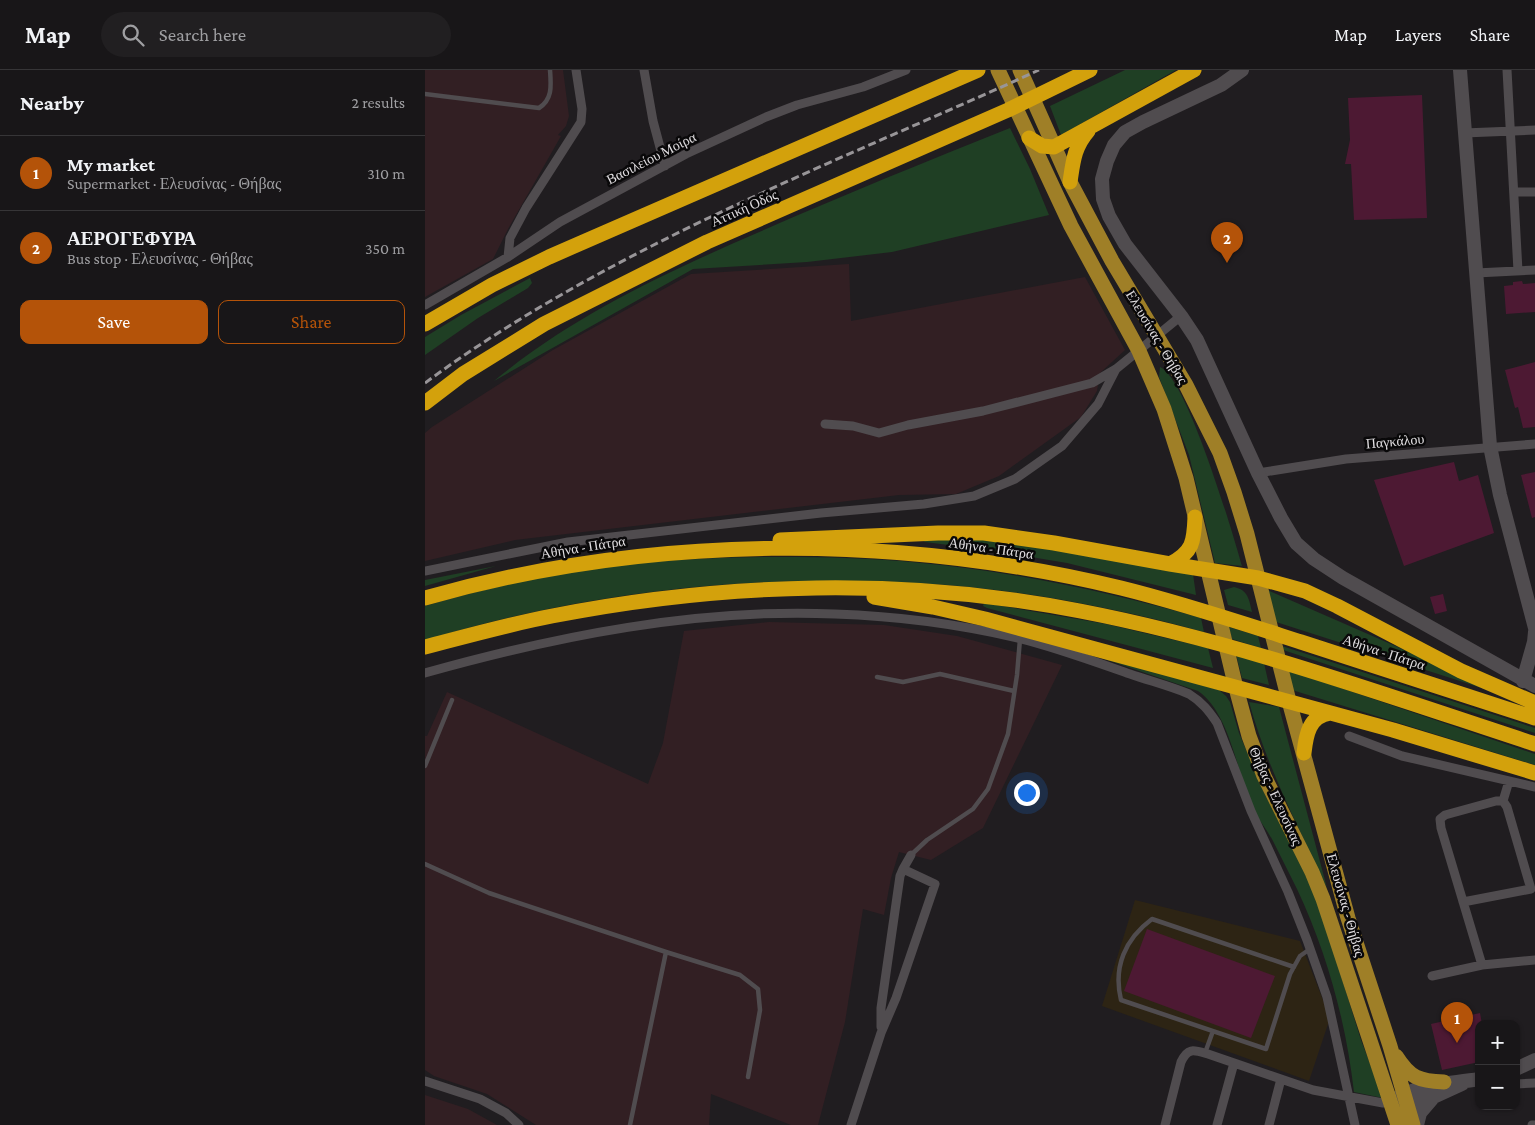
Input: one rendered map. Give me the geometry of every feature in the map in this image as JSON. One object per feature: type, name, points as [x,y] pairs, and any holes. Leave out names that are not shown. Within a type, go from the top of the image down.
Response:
[{"type":"highway","points":[[425,324],[492,285],[549,256],[978,70]]},
{"type":"highway","name":"Αττική Οδός","points":[[425,403],[463,374],[545,324],[699,246],[1008,110],[1090,70]]},
{"type":"highway","points":[[1029,138],[1042,146],[1054,147],[1194,70]]},
{"type":"highway","points":[[1070,182],[1079,141],[1089,129]]},
{"type":"highway","points":[[1170,564],[1182,558],[1190,549],[1194,537],[1195,517]]},
{"type":"highway","points":[[637,555],[740,542],[893,534],[984,533],[1054,542],[1170,564],[1258,578],[1305,591],[1461,671],[1535,704]]},
{"type":"highway","name":"Αθήνα - Πάτρα","points":[[425,598],[539,570],[637,555],[780,549],[873,552],[953,559],[1054,574],[1119,588],[1194,608],[1535,718]]},
{"type":"highway","points":[[425,647],[551,616],[633,602],[745,591],[824,589],[921,591],[982,596],[1050,605],[1142,623],[1213,642],[1312,671],[1535,744]]},
{"type":"highway","points":[[824,589],[933,607],[977,617],[1289,701],[1535,772]]},
{"type":"highway","points":[[1304,753],[1310,726],[1322,715],[1330,713]]},
{"type":"main road","name":"Ελευσίνας - Θήβας","points":[[998,70],[1071,226],[1139,351],[1164,409],[1177,446],[1216,603]]},
{"type":"main road","name":"Ελευσίνας - Θήβας","points":[[1020,70],[1070,182],[1112,262],[1186,385],[1220,453],[1247,534],[1289,701],[1348,918],[1390,1046],[1413,1125]]},
{"type":"main road","name":"Θήβας - Ελευσίνας","points":[[1216,603],[1236,688],[1256,757],[1312,872],[1333,928]]},
{"type":"main road","name":"Ελευσίνας - Θήβας","points":[[1333,928],[1398,1125]]},
{"type":"main road","points":[[1390,1046],[1413,1076],[1424,1081],[1444,1082]]},
{"type":"street","points":[[508,257],[510,238],[522,215],[581,122],[582,109],[576,70]]},
{"type":"street","points":[[644,70],[653,120],[665,166]]},
{"type":"street","name":"Βασιλείου Μοίρα","points":[[425,305],[508,257],[559,222],[686,154],[766,117],[797,105],[863,87],[906,70]]},
{"type":"street","points":[[1242,70],[1221,85],[1125,132],[1114,145],[1102,179],[1103,199],[1109,216],[1125,244],[1181,316],[1197,340],[1258,473],[1296,543],[1343,578],[1529,683],[1535,630],[1500,495],[1490,446],[1460,70]]},
{"type":"street","points":[[1507,70],[1518,271]]},
{"type":"street","points":[[1464,133],[1535,130]]},
{"type":"street","points":[[1515,192],[1535,192]]},
{"type":"street","points":[[1476,272],[1535,270]]},
{"type":"street","points":[[825,424],[853,426],[879,433],[908,425],[983,411],[1092,383],[1116,369],[1181,316]]},
{"type":"street","points":[[425,572],[568,542],[821,513],[925,504],[974,496],[1015,479],[1062,446],[1098,404],[1116,369]]},
{"type":"street","name":"Παγκάλου","points":[[1258,473],[1346,459],[1490,446],[1535,444]]},
{"type":"street","points":[[425,673],[508,651],[592,634],[682,620],[762,614],[833,614],[871,616],[950,626],[1020,639],[1189,694],[1209,711],[1217,723],[1251,811],[1288,892],[1310,949],[1327,997],[1355,1125]]},
{"type":"street","points":[[1349,736],[1402,756],[1535,787]]},
{"type":"street","points":[[1503,801],[1509,781]]},
{"type":"street","points":[[1482,965],[1441,828],[1440,819],[1445,815],[1496,801],[1503,801]]},
{"type":"street","points":[[1463,902],[1533,888],[1507,807],[1503,801]]},
{"type":"street","points":[[881,1033],[883,998],[901,876],[911,855]]},
{"type":"street","points":[[851,1125],[881,1033],[896,998],[935,884],[903,869]]},
{"type":"street","points":[[1432,976],[1482,965],[1535,960]]},
{"type":"street","points":[[1165,1125],[1181,1062],[1189,1051],[1196,1051],[1313,1090],[1383,1103],[1405,1098],[1425,1086],[1444,1082],[1473,1080]]},
{"type":"street","points":[[1520,1067],[1535,1060]]},
{"type":"street","points":[[1217,1125],[1234,1063]]},
{"type":"street","points":[[1269,1125],[1281,1079]]},
{"type":"street","points":[[1417,1125],[1420,1113],[1432,1099],[1473,1080]]},
{"type":"street","points":[[425,1081],[480,1099],[506,1113],[519,1125]]},
{"type":"street","points":[[1520,1084],[1535,1082]]},
{"type":"street","points":[[1405,1098],[1432,1099]]},
{"type":"lane","points":[[425,94],[539,108],[545,104],[551,90],[550,70]]},
{"type":"lane","points":[[911,855],[927,840],[973,809],[988,789],[1008,734],[1020,639]]},
{"type":"lane","points":[[877,677],[903,682],[940,674],[1014,692]]},
{"type":"lane","points":[[425,766],[452,700]]},
{"type":"lane","points":[[425,864],[489,892],[666,952],[739,974],[758,990],[760,1010],[747,1077]]},
{"type":"lane","points":[[1294,967],[1152,919],[1131,940],[1121,959],[1118,979],[1121,1000],[1266,1049],[1294,967],[1300,956],[1310,949]]},
{"type":"lane","points":[[631,1125],[666,952]]},
{"type":"lane","points":[[1205,1054],[1213,1030]]},
{"type":"shaded area","points":[[425,70],[563,70],[569,116],[566,126],[558,135],[561,136],[493,259],[425,297]]},
{"type":"shaded area","points":[[849,264],[851,321],[1085,277],[1125,350],[1100,373],[1097,391],[1081,417],[999,476],[956,494],[899,495],[515,540],[425,561],[425,433],[432,427],[553,350],[691,274]]},
{"type":"shaded area","points":[[769,622],[884,625],[957,636],[1062,665],[983,828],[931,860],[899,852],[891,878],[884,915],[863,909],[845,1022],[818,1125],[791,1125],[711,1094],[709,1125],[536,1125],[487,1094],[434,1076],[425,1070],[425,736],[427,736],[447,692],[648,784],[663,743],[684,631]]},
{"type":"shaded area","points":[[1135,900],[1300,941],[1330,1018],[1309,1081],[1102,1006]]},
{"type":"shaded area","points":[[425,1095],[468,1109],[497,1125],[425,1125]]},
{"type":"green space","points":[[1125,70],[1176,70],[1061,135],[1050,106]]},
{"type":"green space","points":[[1010,128],[1049,215],[892,252],[807,262],[693,269],[494,381],[555,336],[587,316],[654,280],[722,248],[820,206]]},
{"type":"green space","points":[[530,278],[532,283],[528,288],[478,318],[425,355],[425,337],[461,315]]},
{"type":"green space","points":[[1160,367],[1171,377],[1183,398],[1195,426],[1208,459],[1242,566],[1215,563],[1189,455],[1159,377]]},
{"type":"green space","points":[[984,538],[1193,574],[1196,595],[1067,563],[925,542],[922,540]]},
{"type":"green space","points":[[780,557],[903,561],[992,572],[1062,584],[1201,618],[1204,632],[1077,602],[1012,592],[897,582],[797,581],[747,583],[647,592],[548,609],[425,640],[425,606],[504,585],[558,574],[639,563],[709,558]]},
{"type":"green space","points":[[496,566],[425,586],[425,580]]},
{"type":"green space","points":[[1234,587],[1239,588],[1245,593],[1249,599],[1252,612],[1228,605],[1224,590]]},
{"type":"green space","points":[[1265,589],[1416,655],[1491,691],[1276,622]]},
{"type":"green space","points":[[984,603],[1106,624],[1208,648],[1213,668],[987,608],[983,606]]},
{"type":"green space","points":[[1229,627],[1258,636],[1261,648],[1232,639]]},
{"type":"green space","points":[[1282,646],[1535,728],[1535,733],[1283,650]]},
{"type":"green space","points":[[1078,650],[1219,690],[1226,696],[1230,702],[1239,733],[1266,797],[1287,832],[1321,911],[1361,1040],[1383,1098],[1354,1092],[1346,1040],[1326,963],[1297,889],[1271,837],[1253,809],[1218,714],[1209,701],[1198,691]]},
{"type":"green space","points":[[1236,654],[1264,663],[1269,685],[1242,678]]},
{"type":"green space","points":[[1288,670],[1535,754],[1535,765],[1292,690]]},
{"type":"green space","points":[[1249,702],[1279,707],[1327,888],[1274,773]]},
{"type":"building","points":[[1422,95],[1427,218],[1354,220],[1351,164],[1345,164],[1350,140],[1348,98]]},
{"type":"building","points":[[1522,281],[1523,284],[1535,283],[1535,312],[1506,314],[1504,286]]},
{"type":"building","points":[[1535,362],[1535,427],[1523,428],[1518,407],[1515,408],[1505,370]]},
{"type":"building","points":[[1454,462],[1459,481],[1478,475],[1494,533],[1404,566],[1374,480]]},
{"type":"building","points":[[1535,472],[1535,517],[1532,518],[1521,475]]},
{"type":"building","points":[[1443,594],[1447,611],[1435,614],[1430,597]]},
{"type":"building","points":[[1147,929],[1275,976],[1251,1038],[1124,991]]},
{"type":"building","points":[[1480,1013],[1481,1020],[1475,1020],[1475,1063],[1442,1070],[1431,1024]]},
{"type":"railway","points":[[425,383],[496,334],[570,290],[646,249],[802,175],[1039,70]]},
{"type":"place","name":"ΑΕΡΟΓΕΦΥΡΑ","points":[[1227,263]]},
{"type":"place","name":"My market","points":[[1457,1043]]}]
